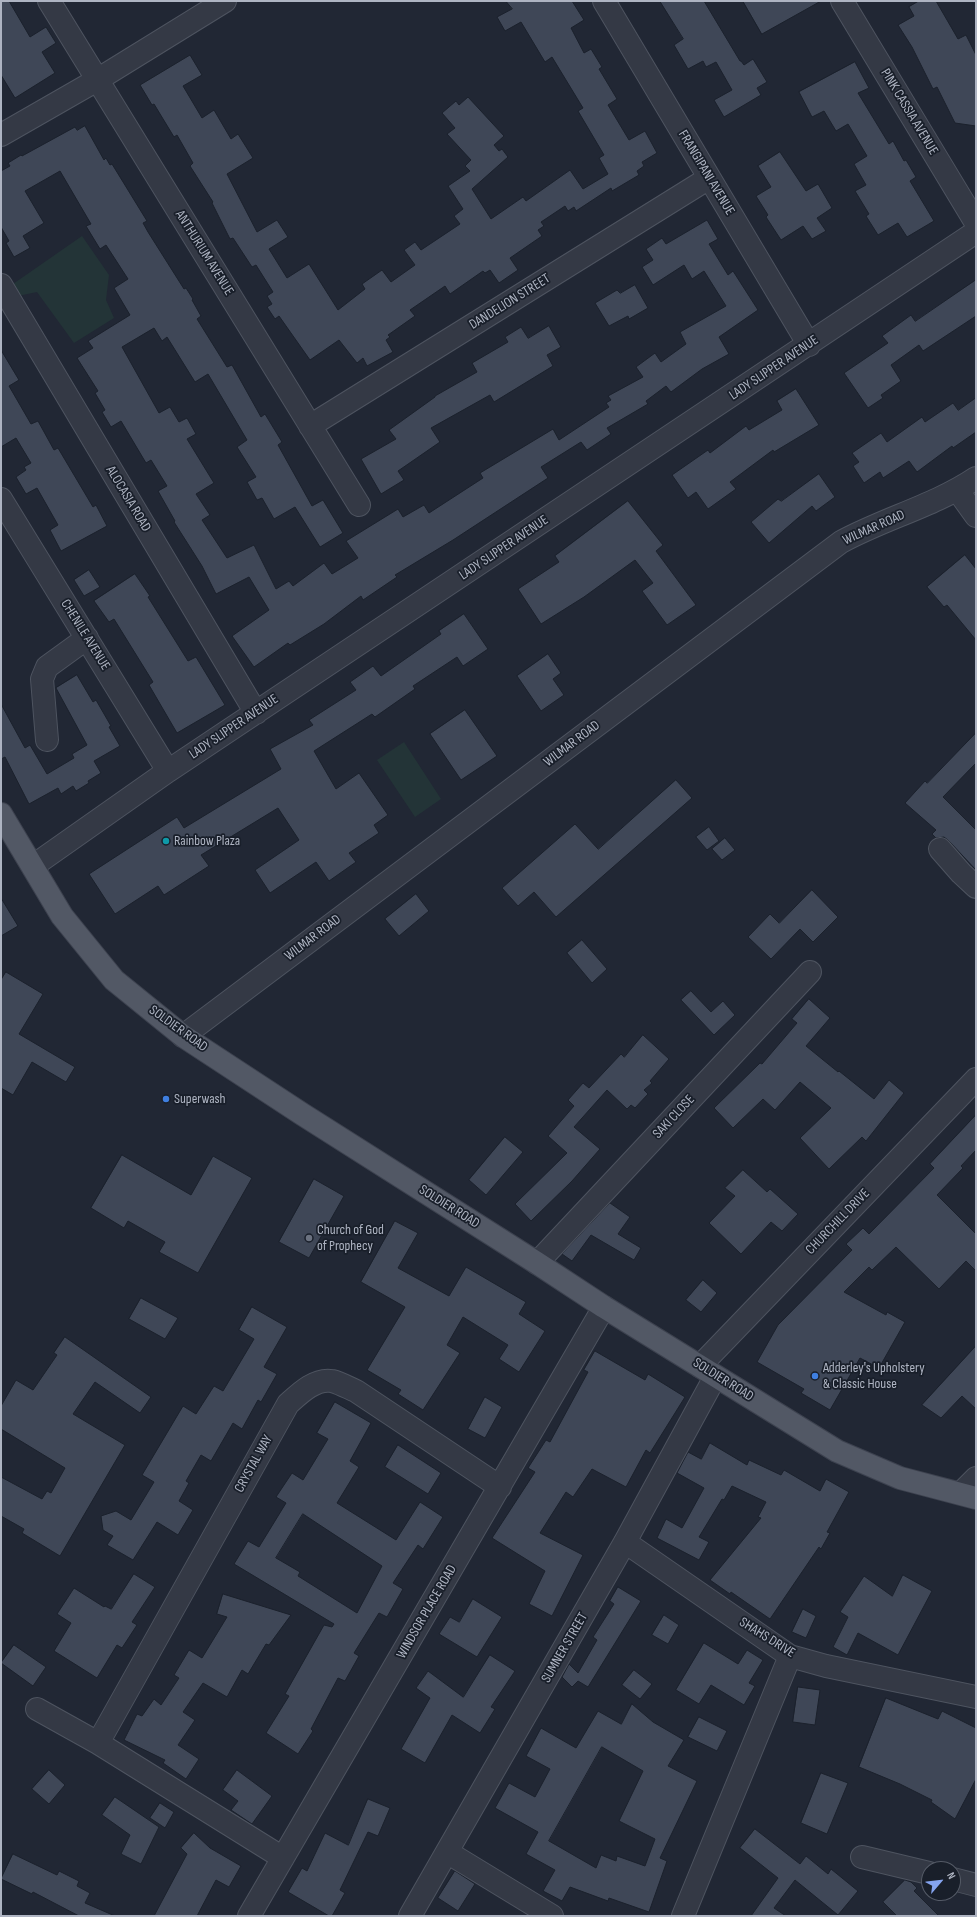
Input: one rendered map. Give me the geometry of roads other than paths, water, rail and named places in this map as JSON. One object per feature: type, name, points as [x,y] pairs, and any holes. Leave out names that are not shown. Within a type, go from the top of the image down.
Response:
[{"type":"main road","name":"SOLDIER ROAD","points":[[1,814],[62,916],[114,980],[183,1036],[302,1114],[537,1262],[604,1307],[837,1450],[900,1478],[968,1496]]},
{"type":"street","name":"ANTHURIUM AVENUE","points":[[49,1],[359,505]]},
{"type":"street","points":[[1,135],[97,80],[225,1]]},
{"type":"street","name":"FRANGIPANI AVENUE","points":[[604,1],[809,345]]},
{"type":"street","name":"PINK CASSIA AVENUE","points":[[842,1],[976,223]]},
{"type":"street","name":"DANDELION STREET","points":[[310,426],[709,178]]},
{"type":"street","name":"LADY SLIPPER AVENUE","points":[[33,866],[168,771],[809,345],[976,232]]},
{"type":"street","name":"ALOCASIA ROAD","points":[[1,285],[256,713]]},
{"type":"street","name":"WILMAR ROAD","points":[[183,1036],[841,542],[858,533],[958,491],[976,478]]},
{"type":"street","points":[[958,491],[976,516]]},
{"type":"street","name":"CHENILE AVENUE","points":[[1,499],[168,771]]},
{"type":"street","points":[[47,740],[42,679],[47,667],[86,638]]},
{"type":"street","points":[[940,849],[976,887]]},
{"type":"street","name":"SAKI CLOSE","points":[[537,1262],[810,972]]},
{"type":"street","name":"CHURCHILL DRIVE","points":[[708,1371],[976,1079]]},
{"type":"street","name":"WINDSOR PLACE ROAD","points":[[249,1916],[604,1307]]},
{"type":"street","name":"SUMNER STREET","points":[[410,1916],[625,1542],[708,1371]]},
{"type":"street","name":"CRYSTAL WAY","points":[[98,1743],[288,1404],[301,1391],[316,1384],[331,1381],[356,1391],[500,1487]]},
{"type":"street","points":[[968,1496],[976,1478]]},
{"type":"street","name":"SHAHS DRIVE","points":[[625,1542],[790,1656],[826,1666],[976,1697]]},
{"type":"street","points":[[683,1916],[790,1656]]},
{"type":"street","points":[[37,1709],[98,1743],[283,1858]]},
{"type":"street","points":[[447,1852],[552,1916]]},
{"type":"street","points":[[862,1857],[921,1871]]},
{"type":"street","points":[[961,1881],[976,1885]]},
{"type":"place","name":"Rainbow Plaza","points":[[166,841]]},
{"type":"place","name":"Superwash","points":[[166,1099]]},
{"type":"place","name":"Church of God of Prophecy","points":[[309,1238]]},
{"type":"place","name":"Adderley's Upholstery & Classic House","points":[[815,1376]]}]
